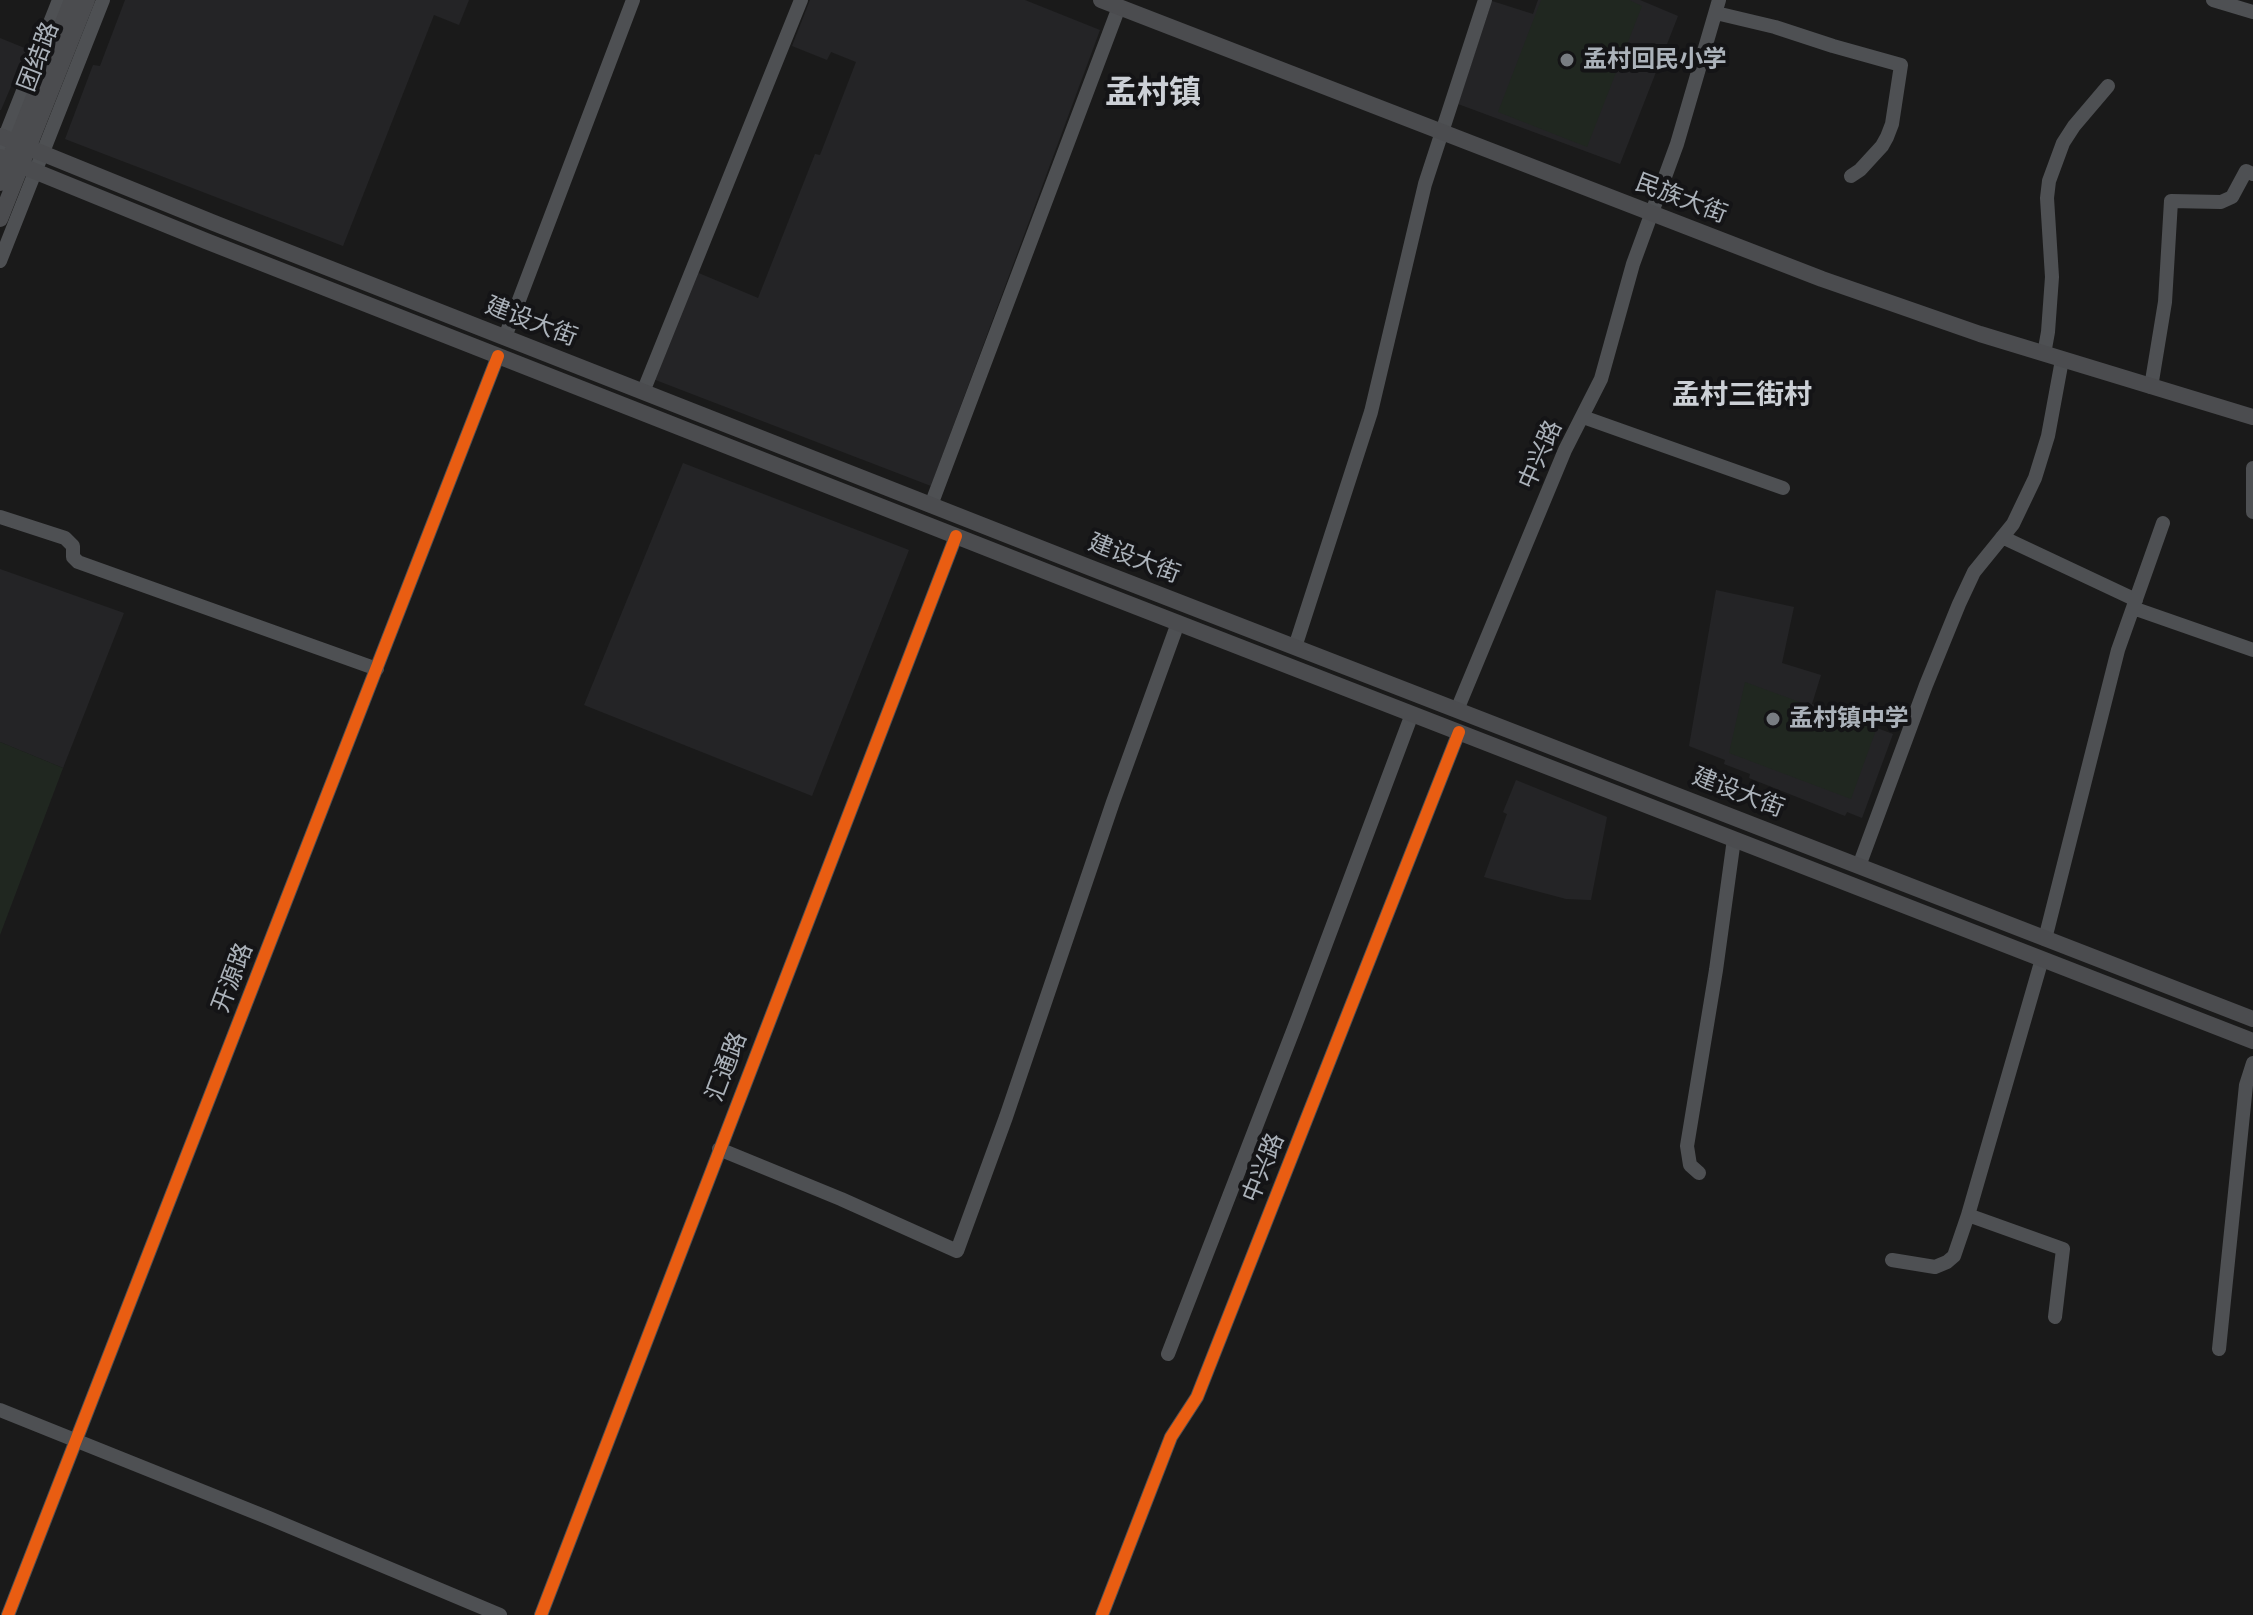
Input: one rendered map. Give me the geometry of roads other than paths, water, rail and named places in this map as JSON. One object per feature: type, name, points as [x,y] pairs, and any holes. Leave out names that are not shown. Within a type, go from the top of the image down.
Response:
[{"type":"main road","name":"团结路","points":[[0,219],[16,152],[72,0]]},
{"type":"main road","name":"团结路","points":[[0,183],[87,0]]},
{"type":"main road","name":"民族大街","points":[[1113,3],[1822,279],[2062,360],[2253,417]]},
{"type":"main road","name":"建设大街","points":[[16,152],[214,223],[1295,647],[2248,1015]]},
{"type":"main road","name":"建设大街","points":[[16,152],[206,241],[2253,1041]]},
{"type":"street","points":[[0,261],[16,152],[59,0]]},
{"type":"street","points":[[16,152],[103,0]]},
{"type":"street","points":[[505,337],[633,0]]},
{"type":"street","points":[[643,392],[801,0]]},
{"type":"street","points":[[1295,647],[1371,412],[1425,184],[1484,0]]},
{"type":"street","points":[[2213,0],[2253,12]]},
{"type":"street","points":[[931,505],[1113,3]]},
{"type":"street","points":[[1718,6],[1833,46],[1901,65],[1892,124],[1887,137],[1860,170],[1851,176]]},
{"type":"street","name":"中兴路","points":[[1457,710],[1565,450],[1609,358],[1633,264],[1677,144],[1718,6]]},
{"type":"street","points":[[2044,354],[2052,277],[2047,198],[2049,181],[2063,143],[2108,86]]},
{"type":"street","points":[[2151,387],[2165,302],[2171,201],[2221,202],[2232,197],[2246,171],[2253,174]]},
{"type":"street","name":"开源路","points":[[8,1615],[498,356]]},
{"type":"street","points":[[1859,866],[1959,604],[1974,572],[2013,524],[2039,468],[2062,360]]},
{"type":"street","points":[[1583,417],[1783,488]]},
{"type":"street","points":[[2253,468],[2253,512]]},
{"type":"street","points":[[0,517],[65,538],[73,546],[73,557],[78,562],[377,669]]},
{"type":"street","points":[[2045,939],[2118,650],[2163,523]]},
{"type":"street","name":"汇通路","points":[[541,1615],[956,536]]},
{"type":"street","points":[[2002,537],[2134,604],[2253,650]]},
{"type":"street","points":[[719,1149],[957,1251],[1178,623]]},
{"type":"street","points":[[1168,1354],[1412,714]]},
{"type":"street","name":"中兴路","points":[[1102,1615],[1171,1437],[1197,1397],[1459,732]]},
{"type":"street","points":[[1699,1173],[1690,1165],[1687,1146],[1734,839]]},
{"type":"street","points":[[1892,1260],[1935,1267],[1954,1256],[2042,959]]},
{"type":"street","points":[[2219,1349],[2246,1085],[2253,1063]]},
{"type":"street","points":[[1968,1215],[2063,1249],[2055,1317]]},
{"type":"street","points":[[0,1410],[500,1615]]},
{"type":"place","name":"孟村回民小学","points":[[1567,60]]},
{"type":"place","name":"孟村镇中学","points":[[1773,719]]},
{"type":"district","name":"孟村镇","points":[[1153,94]]},
{"type":"district","name":"孟村三街村","points":[[1742,396]]}]
